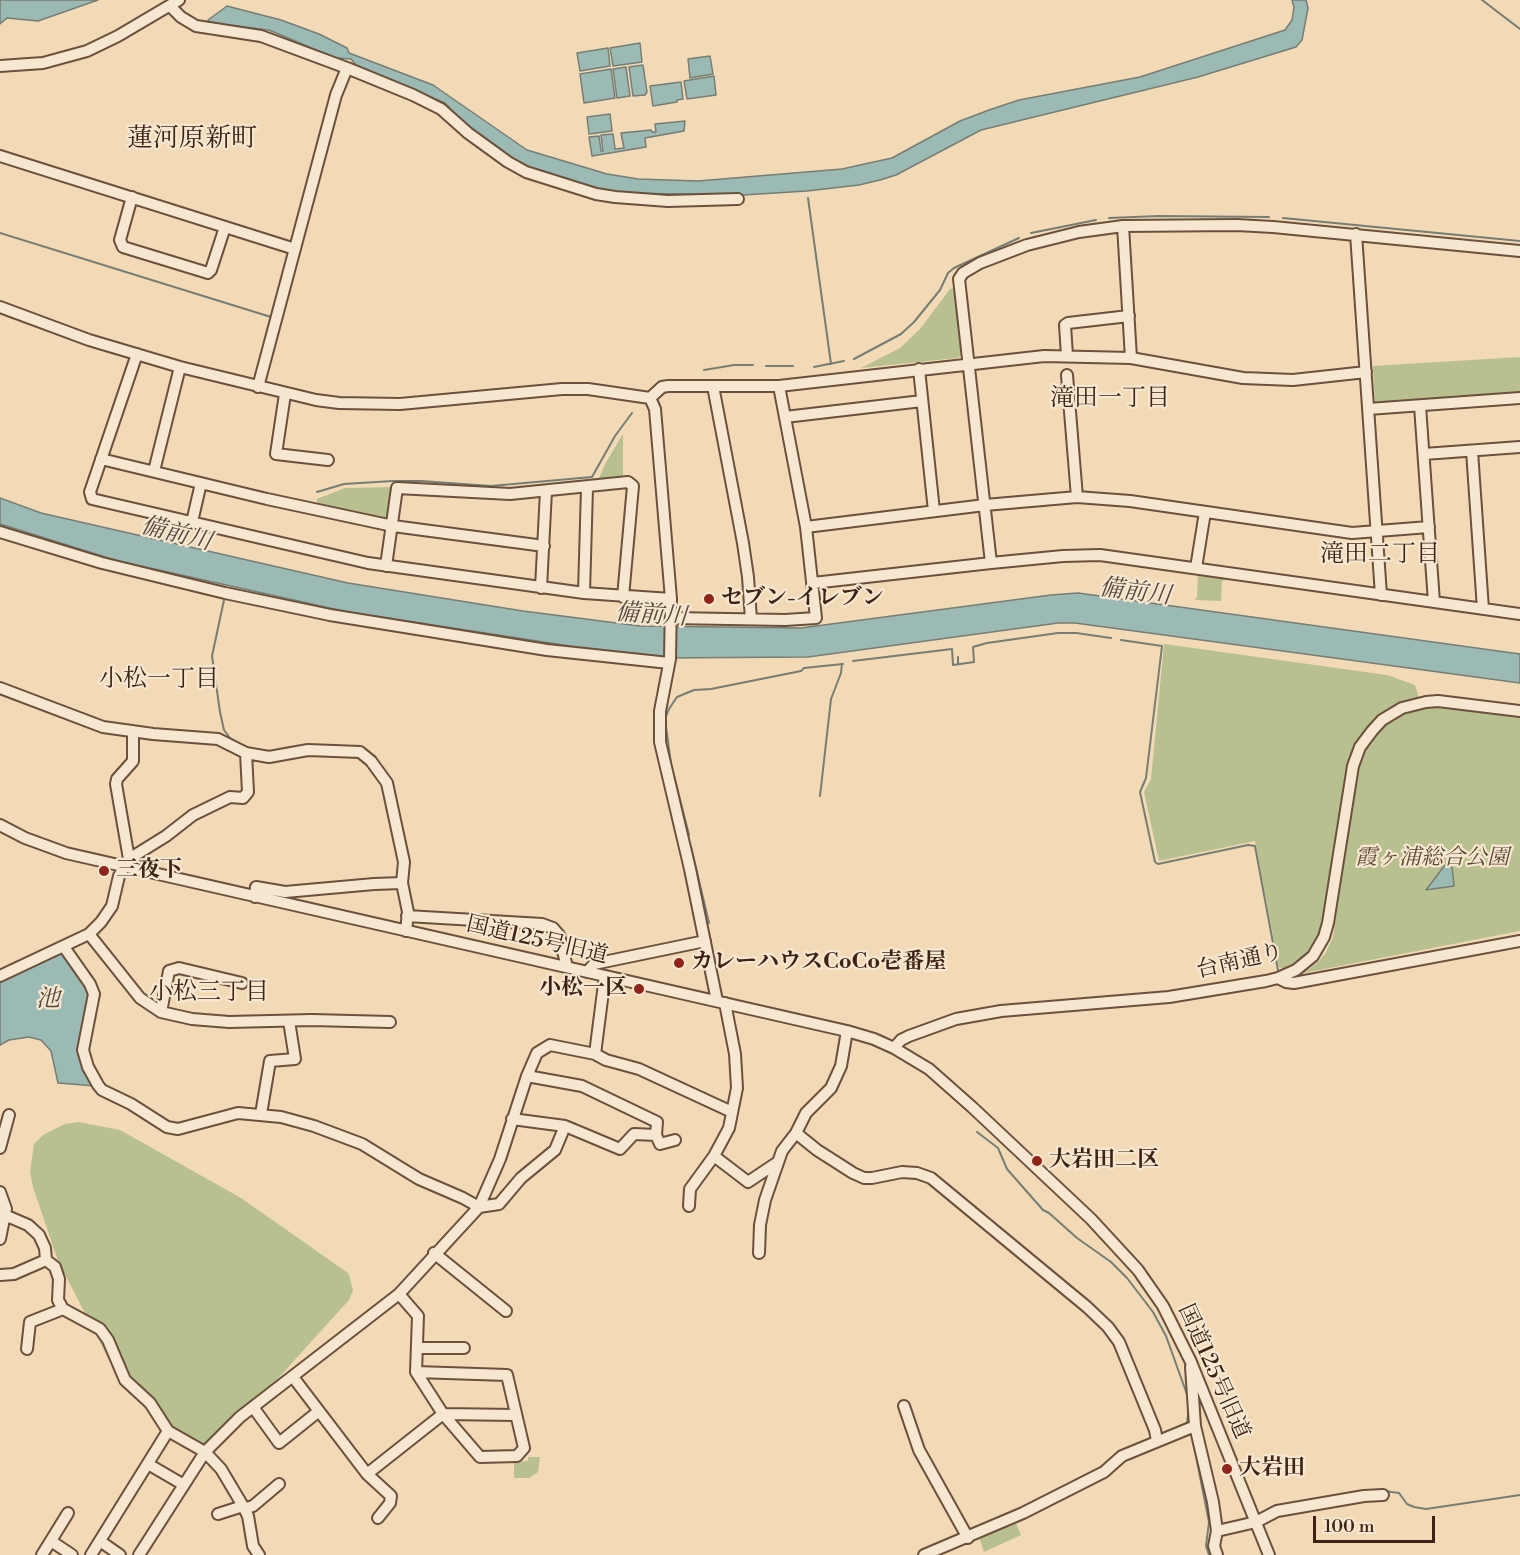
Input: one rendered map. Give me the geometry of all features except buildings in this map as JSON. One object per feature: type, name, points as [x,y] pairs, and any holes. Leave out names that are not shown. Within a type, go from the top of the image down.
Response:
[{"type":"street","points":[[0,66],[44,63],[87,51],[118,36],[174,3],[181,16],[196,26],[261,36],[348,68],[441,109],[468,133],[525,172],[596,194],[615,197],[668,201],[738,199]]},
{"type":"street","points":[[258,387],[336,94],[348,68]]},
{"type":"street","points":[[0,156],[295,249]]},
{"type":"street","points":[[132,198],[120,240],[123,247],[208,273],[225,227]]},
{"type":"street","points":[[991,563],[959,279],[963,273],[980,263],[1027,245],[1079,232],[1123,226],[1236,225],[1356,234],[1520,251]]},
{"type":"street","points":[[1123,226],[1131,358]]},
{"type":"street","points":[[1356,234],[1381,595]]},
{"type":"street","points":[[0,307],[88,340],[180,367],[285,394],[327,402],[400,404],[562,389],[588,389],[650,398]]},
{"type":"street","points":[[1067,356],[1065,325],[1068,323],[1130,316]]},
{"type":"street","points":[[137,354],[90,492],[92,499],[386,566],[584,593],[671,599]]},
{"type":"street","points":[[650,398],[662,387],[668,386],[779,386],[919,369],[1067,356],[1131,358],[1243,378],[1293,380],[1366,372]]},
{"type":"street","points":[[154,471],[180,367]]},
{"type":"street","points":[[919,369],[934,511]]},
{"type":"street","points":[[1067,375],[1077,497]]},
{"type":"street","points":[[713,386],[743,543],[751,619]]},
{"type":"street","points":[[672,620],[816,618],[806,527],[779,386]]},
{"type":"street","points":[[285,394],[276,454],[328,460]]},
{"type":"street","points":[[650,398],[655,409],[672,620],[670,661],[660,711],[660,742],[705,941],[735,1054],[737,1088],[729,1128],[714,1156],[690,1189],[689,1206]]},
{"type":"street","points":[[1368,409],[1520,398]]},
{"type":"street","points":[[784,417],[922,401]]},
{"type":"street","points":[[1420,406],[1434,602]]},
{"type":"street","points":[[1424,454],[1520,447]]},
{"type":"street","points":[[1472,451],[1483,609]]},
{"type":"street","points":[[101,459],[393,526],[544,546]]},
{"type":"street","points":[[386,566],[398,488],[510,494],[588,488],[627,482],[633,486],[623,597]]},
{"type":"street","points":[[192,522],[201,483]]},
{"type":"street","points":[[584,593],[588,488]]},
{"type":"street","points":[[541,588],[546,491]]},
{"type":"street","points":[[806,527],[985,505],[1077,497],[1109,498],[1352,533],[1429,527]]},
{"type":"street","points":[[1196,568],[1205,512]]},
{"type":"street","points":[[0,532],[102,563],[225,593],[330,615],[547,650],[670,661]]},
{"type":"street","points":[[813,584],[991,563],[1084,555],[1196,568],[1520,614]]},
{"type":"street","points":[[0,688],[103,727],[219,739],[246,753],[269,757],[308,750],[360,752],[371,761],[387,783],[404,862],[402,883],[407,916],[406,931]]},
{"type":"street","name":"台南通り","points":[[894,1048],[901,1040],[922,1030],[956,1019],[1169,997],[1278,978],[1306,963],[1324,937],[1328,923],[1353,766],[1360,747],[1372,731],[1382,720],[1402,708],[1426,702],[1438,701],[1520,711]]},
{"type":"street","points":[[127,863],[116,784],[117,779],[133,761],[133,731]]},
{"type":"street","points":[[0,976],[64,948],[89,934],[112,906],[116,883],[127,863],[193,815],[230,796],[243,798],[248,792],[246,753]]},
{"type":"street","name":"国道125号旧道","points":[[0,825],[52,849],[127,863],[255,897],[847,1031],[894,1048],[939,1078],[1108,1236],[1138,1270],[1163,1306],[1191,1362],[1269,1555]]},
{"type":"street","points":[[255,897],[256,887],[285,892],[402,883]]},
{"type":"street","points":[[407,916],[542,924],[553,928],[559,935],[567,967]]},
{"type":"street","points":[[89,934],[140,998],[161,1012],[192,1019],[229,1022],[390,1022]]},
{"type":"street","points":[[587,972],[594,964],[705,941]]},
{"type":"street","points":[[1278,978],[1286,982],[1294,982],[1520,941]]},
{"type":"street","points":[[64,948],[90,984],[94,994],[84,1050],[88,1067],[102,1090],[131,1104],[167,1127],[178,1129],[238,1113],[261,1114],[314,1126],[362,1144],[419,1179],[463,1198],[479,1208],[499,1204],[521,1178],[555,1150],[565,1126]]},
{"type":"street","points":[[161,1012],[169,970],[179,968],[242,983]]},
{"type":"street","points":[[595,1054],[605,976]]},
{"type":"street","points":[[261,1114],[270,1061],[295,1059],[289,1021]]},
{"type":"street","points":[[759,1253],[761,1216],[782,1151],[796,1133],[806,1113],[831,1088],[841,1066],[847,1031]]},
{"type":"street","points":[[139,1555],[205,1452],[240,1417],[399,1294],[479,1208],[500,1159],[527,1076],[537,1053],[550,1045],[595,1054],[606,1060],[639,1069],[732,1112]]},
{"type":"street","points":[[527,1076],[582,1086],[657,1122],[656,1135],[660,1144],[675,1140]]},
{"type":"street","points":[[0,1148],[2,1133],[9,1114]]},
{"type":"street","points":[[512,1119],[565,1126],[620,1149],[634,1134],[656,1135]]},
{"type":"street","points":[[796,1133],[817,1150],[864,1178],[902,1172],[917,1173],[931,1178],[1087,1307],[1108,1327],[1119,1342],[1155,1430],[1157,1442]]},
{"type":"street","points":[[714,1156],[748,1182],[778,1162]]},
{"type":"street","points":[[0,1192],[6,1209],[2,1214],[0,1239]]},
{"type":"street","points":[[2,1214],[28,1225],[39,1235],[45,1248],[46,1260],[55,1267],[59,1279],[58,1300],[63,1309],[100,1329],[108,1340],[125,1380],[150,1403],[168,1431],[205,1452],[221,1469],[248,1516],[253,1546],[259,1555]]},
{"type":"street","points":[[435,1253],[506,1311]]},
{"type":"street","points":[[0,1275],[14,1274],[46,1260]]},
{"type":"street","points":[[399,1294],[418,1316],[416,1372],[443,1414],[480,1458],[517,1456],[524,1448],[507,1375],[416,1372]]},
{"type":"street","points":[[27,1349],[30,1322],[63,1309]]},
{"type":"street","points":[[417,1348],[464,1348]]},
{"type":"street","points":[[1191,1362],[1190,1375],[1195,1426],[1213,1502],[1217,1531],[1214,1546],[1217,1555]]},
{"type":"street","points":[[293,1377],[367,1474],[391,1496],[390,1503],[378,1518]]},
{"type":"street","points":[[904,1406],[919,1450],[968,1538]]},
{"type":"street","points":[[253,1407],[279,1443],[319,1411]]},
{"type":"street","points":[[367,1474],[443,1414],[516,1415]]},
{"type":"street","points":[[924,1555],[1023,1513],[1104,1472],[1122,1456],[1195,1426]]},
{"type":"street","points":[[91,1555],[168,1431]]},
{"type":"street","points":[[148,1464],[184,1485]]},
{"type":"street","points":[[218,1514],[253,1506],[279,1484]]},
{"type":"street","points":[[1217,1531],[1256,1522],[1277,1511],[1364,1496],[1383,1495]]},
{"type":"street","points":[[42,1555],[68,1513]]},
{"type":"street","points":[[51,1541],[72,1555]]},
{"type":"street","points":[[100,1541],[120,1555]]},
{"type":"green space","points":[[956,288],[964,354],[957,358],[861,368],[900,348],[920,329],[950,289]]},
{"type":"green space","points":[[1520,357],[1520,395],[1375,405],[1373,366]]},
{"type":"green space","points":[[623,434],[623,478],[598,481],[605,464]]},
{"type":"green space","points":[[396,487],[387,520],[317,505],[317,499],[345,488]]},
{"type":"green space","points":[[1198,570],[1234,577],[1222,581],[1221,601],[1195,600]]},
{"type":"green space","points":[[1164,644],[1387,675],[1415,685],[1419,698],[1398,703],[1386,710],[1373,722],[1356,745],[1348,764],[1325,920],[1313,945],[1301,958],[1283,969],[1279,967],[1255,841],[1159,861],[1144,792],[1151,779]]},
{"type":"green space","name":"霞ヶ浦総合公園","points":[[1432,706],[1520,718],[1520,931],[1304,973],[1325,954],[1333,937],[1357,768],[1364,749],[1392,719]]},
{"type":"green space","points":[[78,1122],[120,1130],[241,1198],[348,1273],[353,1290],[349,1300],[225,1437],[212,1445],[203,1445],[163,1423],[142,1402],[108,1358],[58,1261],[33,1187],[30,1172],[34,1144],[43,1135],[65,1124]]},
{"type":"green space","points":[[528,1457],[540,1457],[538,1472],[529,1478],[514,1478],[514,1462],[528,1461]]},
{"type":"green space","points":[[1015,1521],[1021,1535],[984,1552],[979,1537]]},
{"type":"water","points":[[0,0],[98,0],[38,21],[7,18],[0,24]]},
{"type":"water","points":[[1292,0],[1306,0],[1308,8],[1302,40],[1296,47],[1198,77],[981,130],[896,175],[880,180],[859,185],[807,191],[743,195],[618,193],[593,189],[525,168],[473,133],[445,103],[356,65],[351,59],[335,58],[269,30],[208,23],[208,20],[227,6],[281,20],[319,34],[347,48],[349,53],[433,85],[527,150],[607,174],[638,179],[698,181],[842,169],[892,158],[960,121],[1019,100],[1140,77],[1285,30],[1292,20],[1294,7]]},
{"type":"water","points":[[640,43],[642,62],[613,66],[610,48]]},
{"type":"water","points":[[608,48],[610,66],[580,71],[577,53]]},
{"type":"water","points":[[710,56],[713,74],[690,78],[688,59]]},
{"type":"water","points":[[643,65],[647,92],[645,95],[633,96],[629,67]]},
{"type":"water","points":[[626,67],[630,96],[617,98],[613,69]]},
{"type":"water","points":[[611,69],[615,98],[584,103],[580,74]]},
{"type":"water","points":[[714,76],[716,95],[687,99],[684,81]]},
{"type":"water","points":[[681,82],[683,99],[653,106],[650,86]]},
{"type":"water","points":[[610,114],[612,131],[589,134],[587,117]]},
{"type":"water","points":[[685,121],[684,131],[645,138],[646,147],[592,156],[589,137],[599,136],[601,151],[603,151],[601,135],[613,134],[615,149],[624,148],[621,133],[651,130],[656,132],[655,124]]},
{"type":"water","points":[[0,498],[41,513],[348,583],[523,611],[640,626],[801,628],[1078,593],[1520,654],[1520,683],[1075,623],[1058,623],[808,657],[658,658],[622,654],[348,612],[118,561],[0,524]]},
{"type":"water","points":[[1451,857],[1454,886],[1426,890]]},
{"type":"water","name":"池","points":[[63,950],[92,994],[81,1050],[96,1086],[58,1083],[51,1051],[41,1040],[29,1037],[9,1040],[0,1045],[0,978]]},
{"type":"waterway","points":[[1482,0],[1520,29]]},
{"type":"waterway","points":[[808,198],[831,364]]},
{"type":"waterway","points":[[1109,218],[1269,217]]},
{"type":"waterway","points":[[1283,218],[1520,241]]},
{"type":"waterway","points":[[1031,233],[1096,220]]},
{"type":"waterway","points":[[0,233],[271,317]]},
{"type":"waterway","points":[[854,359],[901,334],[940,290],[948,273],[954,268],[1019,238]]},
{"type":"waterway","points":[[814,367],[844,361]]},
{"type":"waterway","points":[[704,370],[734,365],[753,365]]},
{"type":"waterway","points":[[766,366],[793,366]]},
{"type":"waterway","points":[[317,492],[344,484],[393,481],[491,486],[592,477],[615,436],[632,413]]},
{"type":"waterway","points":[[224,600],[212,656],[224,730],[239,744]]},
{"type":"waterway","points":[[853,661],[952,649],[953,665],[974,662],[973,647],[987,643],[1058,633],[1111,638]]},
{"type":"waterway","points":[[1121,640],[1162,646],[1146,778],[1140,792],[1155,862],[1158,864],[1248,845],[1255,846],[1278,970]]},
{"type":"waterway","points":[[958,657],[958,664]]},
{"type":"waterway","points":[[820,796],[831,699],[842,664]]},
{"type":"waterway","points":[[689,835],[671,764],[665,719],[677,697],[694,690],[711,689],[801,671],[804,668],[843,664]]},
{"type":"waterway","points":[[691,847],[709,923]]},
{"type":"waterway","points":[[1507,938],[1520,935]]},
{"type":"waterway","points":[[1404,957],[1439,951]]},
{"type":"waterway","points":[[977,1132],[998,1148],[1007,1169],[1043,1210],[1111,1262],[1127,1278],[1153,1312],[1166,1336],[1189,1400]]},
{"type":"waterway","points":[[1187,1424],[1189,1406]]},
{"type":"waterway","points":[[1192,1436],[1209,1522],[1206,1546],[1209,1555]]},
{"type":"waterway","points":[[1384,1491],[1399,1493],[1407,1504],[1426,1509],[1520,1495]]},
{"type":"place","name":"セブン-イレブン","points":[[709,599]]},
{"type":"place","name":"三夜下","points":[[104,871]]},
{"type":"place","name":"カレーハウスCoCo壱番屋","points":[[679,963]]},
{"type":"place","name":"小松一区","points":[[639,989]]},
{"type":"place","name":"大岩田二区","points":[[1037,1161]]},
{"type":"place","name":"大岩田","points":[[1227,1469]]},
{"type":"district","name":"蓮河原新町","points":[[192,140]]},
{"type":"district","name":"滝田一丁目","points":[[1110,399]]},
{"type":"district","name":"滝田二丁目","points":[[1380,555]]},
{"type":"district","name":"小松一丁目","points":[[159,680]]},
{"type":"district","name":"小松三丁目","points":[[209,993]]},
{"type":"water label","name":"備前川","points":[[176,535]]},
{"type":"water label","name":"備前川","points":[[1135,593]]},
{"type":"water label","name":"備前川","points":[[651,616]]}]
